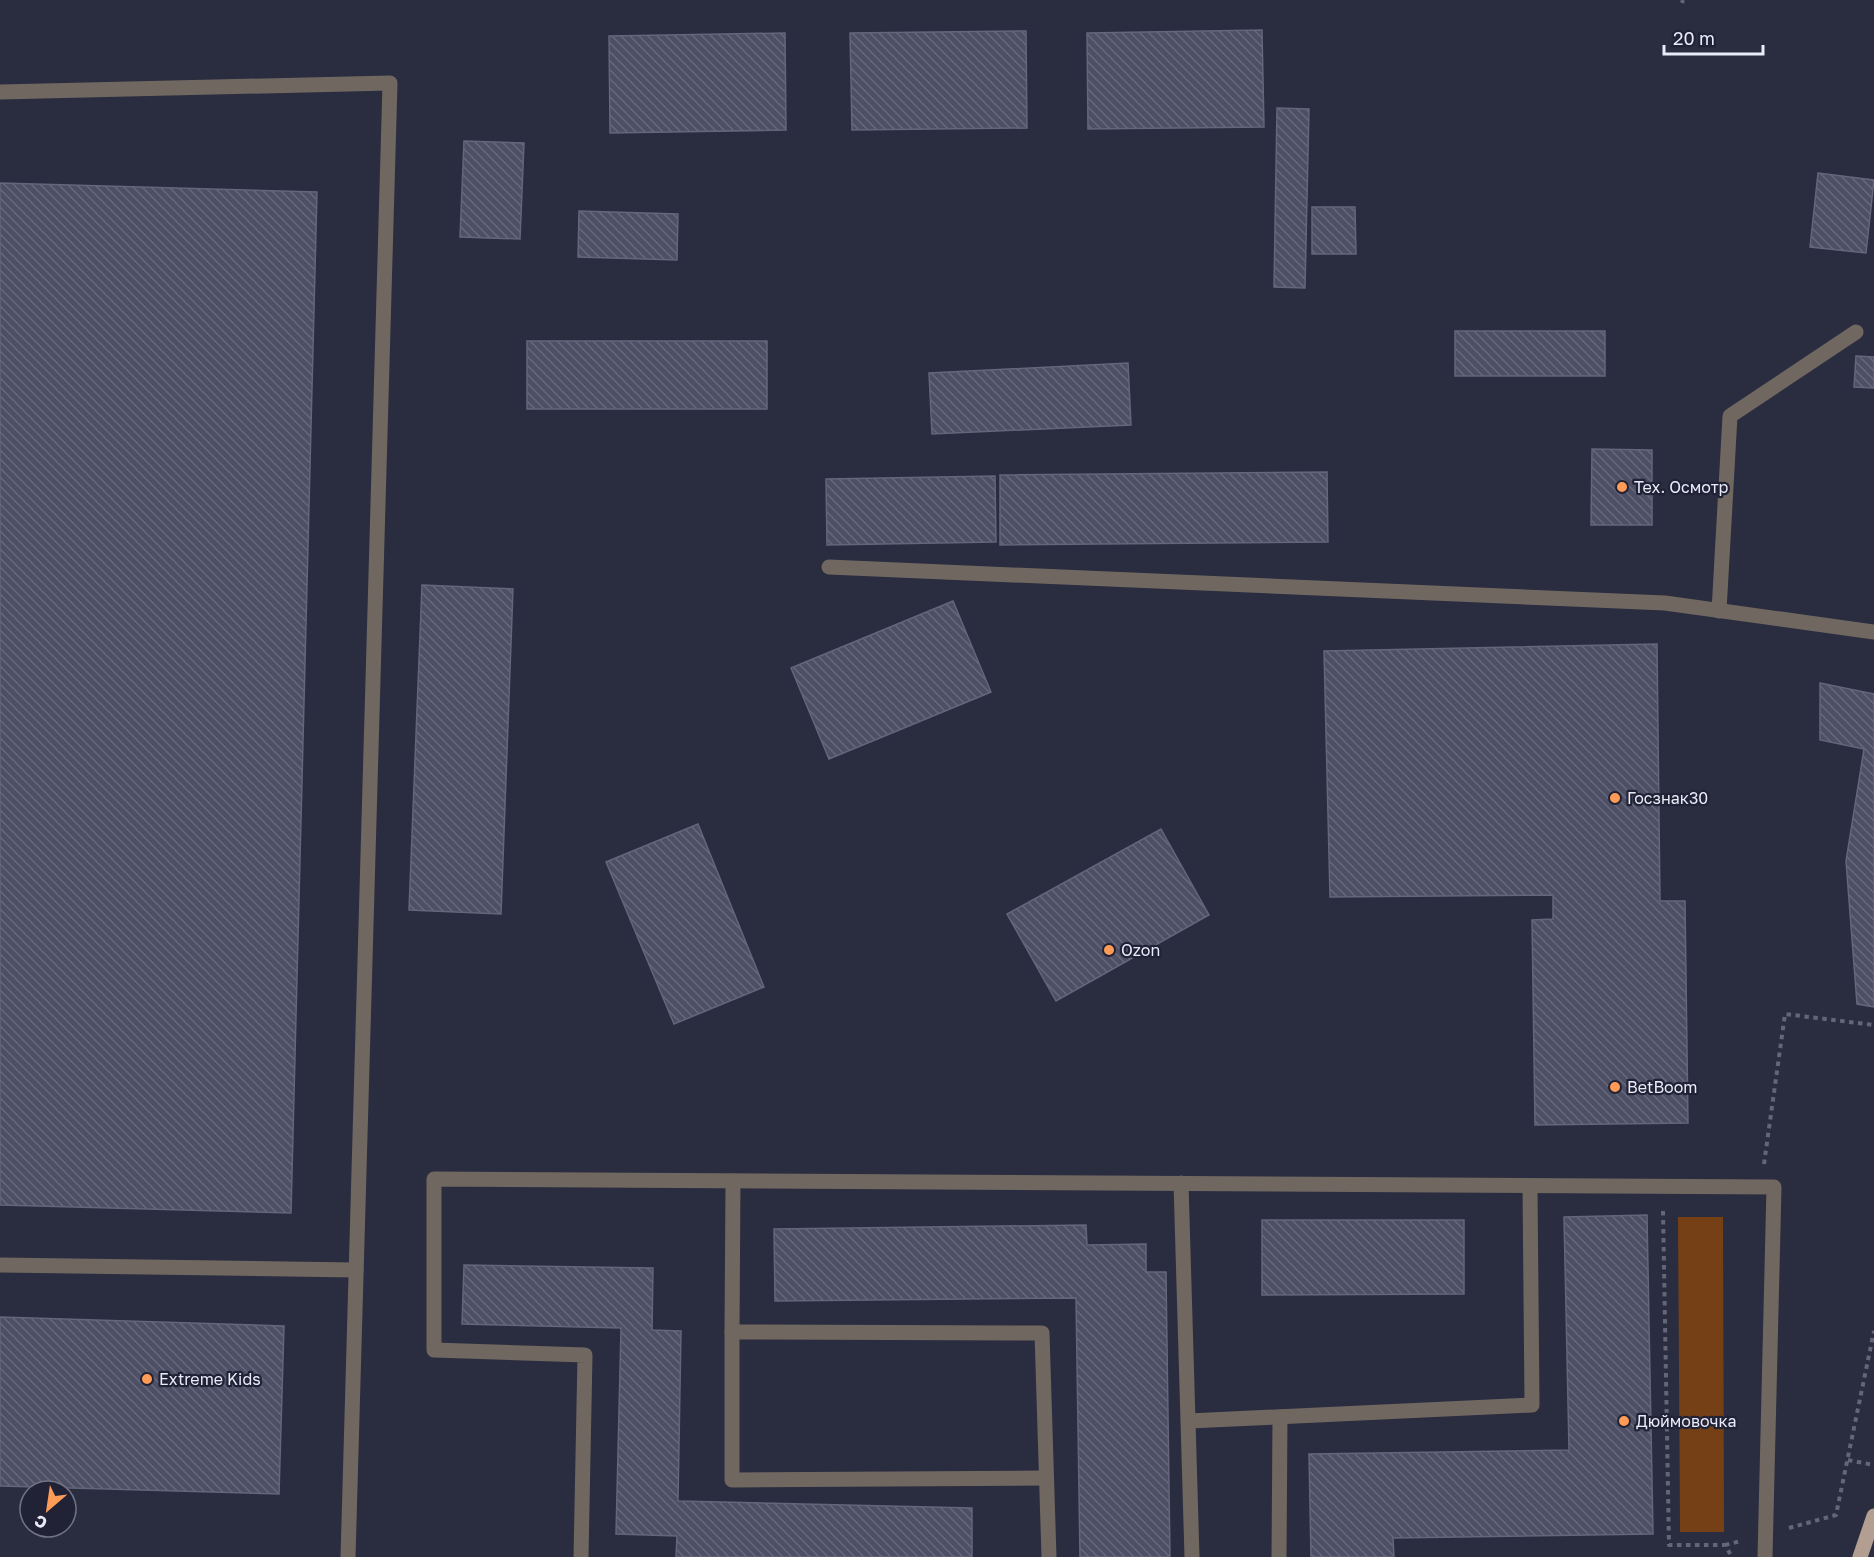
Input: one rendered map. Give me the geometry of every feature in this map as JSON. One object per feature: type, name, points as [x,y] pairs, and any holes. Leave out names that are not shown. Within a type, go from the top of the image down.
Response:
[{"type":"main road","points":[[1860,1557],[1874,1516]]},
{"type":"lane","points":[[0,92],[390,83],[348,1557]]},
{"type":"lane","points":[[1719,611],[1730,416],[1856,332]]},
{"type":"lane","points":[[829,567],[1665,603],[1874,632]]},
{"type":"lane","points":[[581,1557],[585,1355],[435,1350],[434,1179],[1774,1187],[1766,1557]]},
{"type":"lane","points":[[733,1181],[732,1480],[1046,1478]]},
{"type":"lane","points":[[1181,1183],[1192,1557]]},
{"type":"lane","points":[[1189,1421],[1532,1406],[1530,1186]]},
{"type":"lane","points":[[0,1265],[356,1270]]},
{"type":"lane","points":[[732,1332],[1042,1333],[1049,1557]]},
{"type":"lane","points":[[1279,1557],[1280,1417]]},
{"type":"path","points":[[1761,1187],[1785,1014],[1874,1025]]},
{"type":"path","points":[[1662,1206],[1669,1545],[1725,1545],[1836,1515],[1874,1331]]},
{"type":"path","points":[[1848,1460],[1874,1465]]},
{"type":"path","points":[[1725,1545],[1732,1557]]},
{"type":"shaded area","points":[[1678,1217],[1723,1217],[1724,1532],[1680,1532]]},
{"type":"building","points":[[1262,30],[1264,127],[1088,129],[1087,33]]},
{"type":"building","points":[[1026,31],[1027,128],[852,130],[850,33]]},
{"type":"building","points":[[785,33],[786,130],[610,133],[609,36]]},
{"type":"building","points":[[1277,108],[1309,109],[1305,288],[1274,287]]},
{"type":"building","points":[[464,141],[524,143],[520,239],[460,237]]},
{"type":"building","points":[[1818,173],[1874,180],[1866,253],[1810,247]]},
{"type":"building","points":[[0,183],[317,192],[291,1213],[0,1205]]},
{"type":"building","points":[[1312,207],[1355,207],[1356,254],[1312,254]]},
{"type":"building","points":[[579,211],[678,214],[677,260],[578,257]]},
{"type":"building","points":[[1455,331],[1605,331],[1605,376],[1455,376]]},
{"type":"building","points":[[527,341],[767,341],[767,409],[527,409]]},
{"type":"building","points":[[1856,356],[1874,357],[1874,388],[1854,387]]},
{"type":"building","points":[[1128,363],[1131,425],[932,434],[929,373]]},
{"type":"building","name":"Тех. Осмотр","points":[[1592,449],[1652,450],[1652,525],[1591,525]]},
{"type":"building","points":[[1327,472],[1328,542],[1000,545],[1000,475]]},
{"type":"building","points":[[995,476],[996,542],[827,545],[826,479]]},
{"type":"building","points":[[422,585],[513,589],[501,914],[409,910]]},
{"type":"building","points":[[953,601],[991,692],[829,759],[791,668]]},
{"type":"building","points":[[1657,644],[1660,901],[1685,901],[1688,1123],[1535,1125],[1532,920],[1553,919],[1553,895],[1330,897],[1324,651]]},
{"type":"building","points":[[1820,683],[1874,694],[1874,1007],[1857,1004],[1846,861],[1864,749],[1820,740]]},
{"type":"building","points":[[698,824],[764,987],[674,1024],[606,862]]},
{"type":"building","points":[[1161,829],[1209,915],[1056,1001],[1007,914]]},
{"type":"building","points":[[1647,1215],[1653,1534],[1393,1538],[1394,1557],[1311,1557],[1309,1454],[1569,1450],[1564,1217]]},
{"type":"building","points":[[1262,1220],[1464,1220],[1464,1294],[1262,1295]]},
{"type":"building","points":[[1086,1225],[1087,1245],[1146,1244],[1146,1272],[1166,1272],[1170,1557],[1080,1557],[1076,1298],[775,1301],[774,1229]]},
{"type":"building","points":[[464,1265],[653,1268],[652,1330],[681,1331],[678,1501],[972,1508],[972,1557],[676,1557],[677,1536],[616,1534],[621,1328],[462,1324]]},
{"type":"building","points":[[0,1317],[284,1326],[279,1494],[78,1488],[78,1479],[18,1479],[18,1487],[0,1486]]},
{"type":"place","name":"Тех. Осмотр","points":[[1622,487]]},
{"type":"place","name":"Госзнак30","points":[[1615,798]]},
{"type":"place","name":"Ozon","points":[[1109,950]]},
{"type":"place","name":"BetBoom","points":[[1615,1087]]},
{"type":"place","name":"Extreme Kids","points":[[147,1379]]},
{"type":"place","name":"Дюймовочка","points":[[1624,1421]]}]
